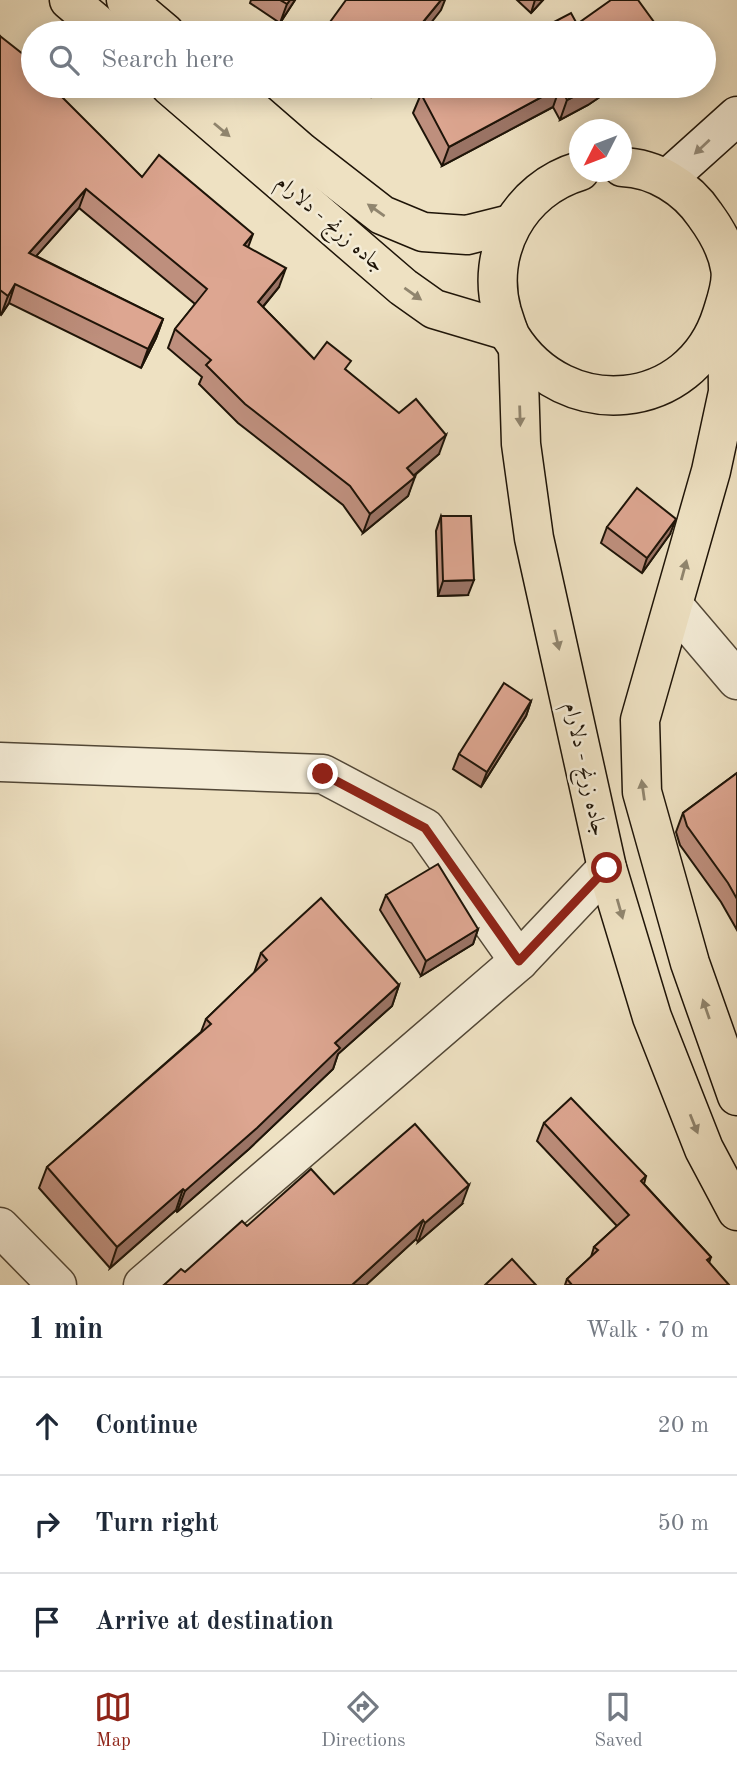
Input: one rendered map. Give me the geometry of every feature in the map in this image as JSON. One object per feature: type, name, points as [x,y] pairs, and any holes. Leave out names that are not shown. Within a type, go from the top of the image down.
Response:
[{"type":"highway","points":[[69,0],[94,21]]},
{"type":"highway","points":[[126,0],[151,21]]},
{"type":"highway","name":"جاده زرنج - دلارام","points":[[184,98],[413,295],[434,309],[513,339],[521,444],[534,538],[607,868],[652,1017],[704,1149],[737,1211]]},
{"type":"highway","name":"جاده زرنج - دلارام","points":[[239,98],[301,152],[382,215],[423,232],[467,235],[511,224]]},
{"type":"highway","points":[[632,167],[667,179],[696,201],[716,231],[731,277],[728,392],[711,471],[640,720],[642,792],[690,962],[737,1096]]},
{"type":"highway","points":[[569,174],[533,196],[511,224],[498,259],[497,296],[513,339],[541,373],[571,389],[605,397],[639,394],[671,382],[697,360],[717,332],[731,277]]},
{"type":"street","points":[[667,179],[737,116]]},
{"type":"street","points":[[674,606],[737,680]]},
{"type":"street","points":[[0,762],[323,774],[425,828],[519,961]]},
{"type":"street","points":[[143,1285],[519,961],[607,868]]},
{"type":"street","points":[[0,1227],[57,1285]]},
{"type":"building","points":[[346,0],[441,0],[424,21],[331,21]]},
{"type":"building","points":[[611,0],[638,0],[653,21],[581,21]]},
{"type":"building","points":[[571,13],[575,21],[556,21]]},
{"type":"building","points":[[0,36],[21,53],[21,98],[63,98],[142,177],[159,155],[253,234],[244,245],[286,268],[258,302],[314,359],[327,342],[351,361],[345,369],[399,413],[416,399],[446,435],[407,468],[415,477],[370,514],[350,486],[245,404],[206,365],[211,360],[175,329],[207,289],[86,189],[29,253],[163,319],[148,349],[15,284],[8,296],[0,290]]},
{"type":"building","points":[[423,98],[540,98],[449,147]]},
{"type":"building","points":[[637,488],[676,519],[647,558],[607,527]]},
{"type":"building","points":[[441,516],[471,516],[474,580],[443,581]]},
{"type":"building","points":[[504,683],[531,701],[487,772],[459,754]]},
{"type":"building","points":[[737,773],[737,899],[687,826],[683,813]]},
{"type":"building","points":[[438,864],[478,929],[426,961],[386,895]]},
{"type":"building","points":[[321,898],[399,985],[335,1043],[340,1048],[257,1128],[117,1247],[47,1167],[211,1024],[206,1019],[267,960],[261,953]]},
{"type":"building","points":[[571,1098],[646,1176],[641,1181],[711,1257],[707,1260],[729,1285],[572,1285],[567,1279],[598,1250],[594,1247],[629,1215],[544,1123]]},
{"type":"building","points":[[415,1124],[469,1185],[425,1223],[423,1220],[352,1285],[164,1285],[181,1269],[185,1272],[242,1221],[247,1226],[311,1169],[334,1194]]},
{"type":"building","points":[[512,1259],[536,1285],[485,1285]]},
{"type":"route","points":[[323,774],[425,828],[519,961],[607,868]]}]
